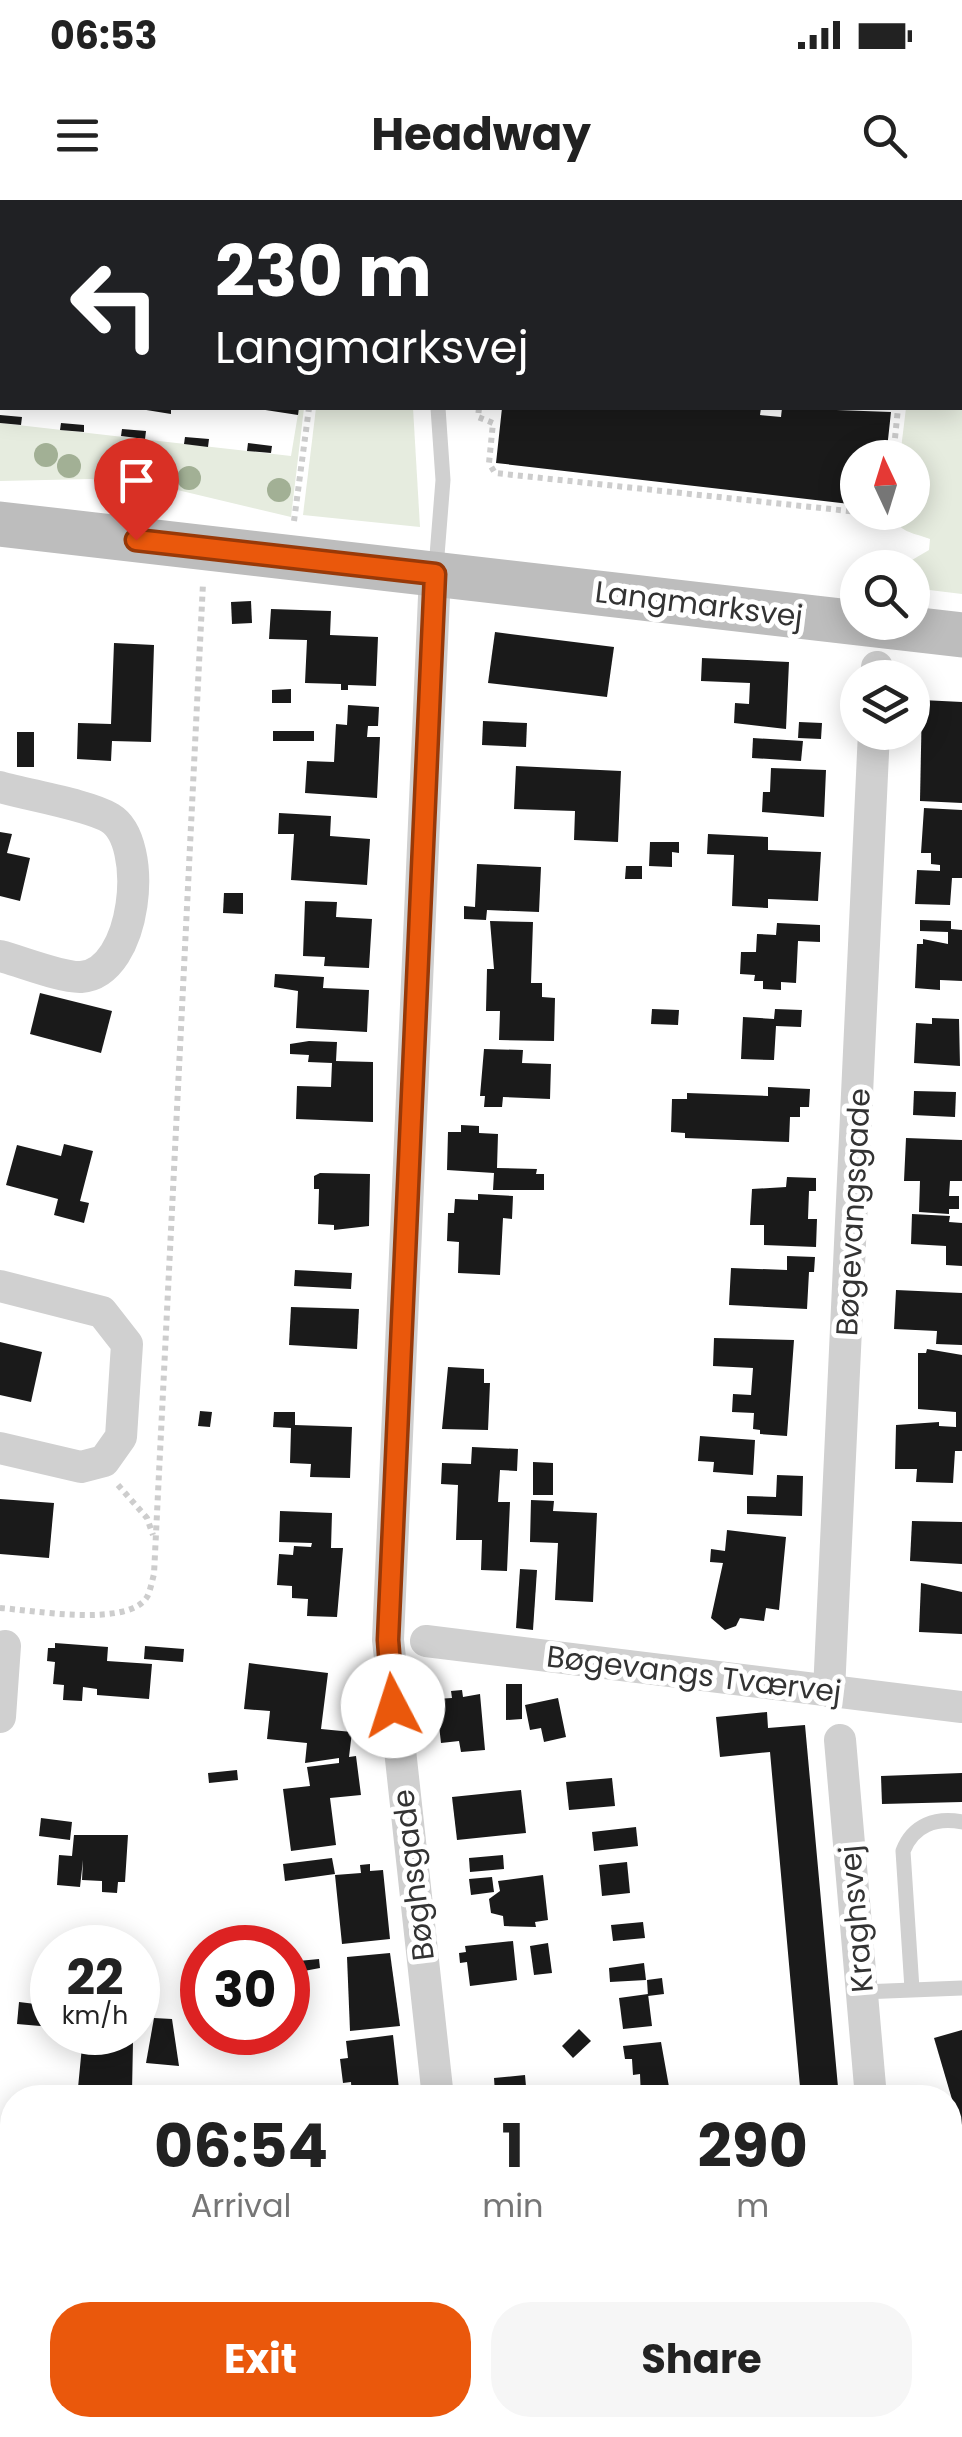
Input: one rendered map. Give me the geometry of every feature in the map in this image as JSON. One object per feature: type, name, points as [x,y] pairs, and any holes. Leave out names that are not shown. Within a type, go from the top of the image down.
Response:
[{"type":"main road","name":"Langmarksvej","points":[[0,524],[962,635]]},
{"type":"street","name":"Bøghsgade","points":[[435,574],[388,1640],[437,2085]]},
{"type":"street","name":"Bøgevangsgade","points":[[829,1690],[873,750]]},
{"type":"street","points":[[0,787],[110,818],[129,837],[133,859],[125,944],[110,966],[81,977],[0,956]]},
{"type":"street","points":[[0,1286],[102,1312],[127,1344],[121,1437],[104,1461],[81,1467],[0,1448]]},
{"type":"street","name":"Bøgevangs Tværvej","points":[[426,1641],[962,1706]]},
{"type":"street","points":[[0,1716],[6,1646]]},
{"type":"street","name":"Kraghsvej","points":[[840,1740],[870,2085]]},
{"type":"lane","points":[[435,574],[443,480],[438,410]]},
{"type":"lane","points":[[912,1989],[903,1851],[908,1838],[922,1826],[944,1818],[962,1822]]},
{"type":"lane","points":[[862,1992],[962,1988]]},
{"type":"path","points":[[290,557],[309,410]]},
{"type":"path","points":[[478,410],[478,417],[493,423],[489,463],[495,473],[840,510]]},
{"type":"path","points":[[895,440],[898,410]]},
{"type":"path","points":[[0,1608],[112,1616],[147,1598],[155,1541],[204,547]]},
{"type":"path","points":[[81,1467],[129,1494],[148,1518],[155,1541]]},
{"type":"shaded area","points":[[299,410],[304,410],[291,517],[169,488],[91,479],[0,481],[0,423],[291,456]]},
{"type":"shaded area","points":[[316,410],[413,410],[420,527],[303,515]]},
{"type":"shaded area","points":[[906,410],[962,410],[962,594],[930,590],[930,539],[906,530],[930,530],[930,440],[902,440]]},
{"type":"building","points":[[265,410],[299,410],[298,415]]},
{"type":"building","points":[[502,410],[761,410],[760,415],[781,417],[782,410],[891,412],[888,440],[840,440],[840,503],[496,463]]},
{"type":"building","points":[[0,415],[22,417],[21,425],[0,423]]},
{"type":"building","points":[[61,423],[84,425],[84,432],[60,430]]},
{"type":"building","points":[[122,429],[146,431],[145,439],[121,436]]},
{"type":"building","points":[[185,437],[209,439],[208,447],[184,444]]},
{"type":"building","points":[[248,443],[272,446],[271,453],[247,451]]},
{"type":"building","points":[[251,601],[252,623],[232,624],[231,602]]},
{"type":"building","points":[[271,609],[331,611],[330,635],[378,637],[376,686],[348,685],[348,690],[341,690],[341,684],[305,683],[307,640],[269,639]]},
{"type":"building","points":[[495,632],[614,647],[607,697],[488,683]]},
{"type":"building","points":[[114,643],[154,645],[151,742],[112,741],[111,761],[77,759],[78,723],[111,724]]},
{"type":"building","points":[[702,658],[789,662],[786,729],[734,723],[735,703],[749,704],[750,683],[701,681]]},
{"type":"building","points":[[291,689],[291,703],[272,703],[272,690]]},
{"type":"building","points":[[930,700],[962,702],[962,803],[920,801],[921,750],[930,750]]},
{"type":"building","points":[[348,705],[379,707],[378,726],[368,726],[367,737],[380,737],[377,798],[305,793],[307,761],[334,762],[336,724],[347,725]]},
{"type":"building","points":[[483,721],[527,723],[526,747],[482,745]]},
{"type":"building","points":[[799,722],[822,723],[821,739],[798,738]]},
{"type":"building","points":[[273,731],[314,731],[314,741],[273,741]]},
{"type":"building","points":[[17,732],[34,732],[34,767],[17,767]]},
{"type":"building","points":[[753,738],[803,741],[801,761],[752,758]]},
{"type":"building","points":[[516,766],[621,771],[618,842],[574,840],[575,811],[514,809]]},
{"type":"building","points":[[771,768],[826,770],[824,817],[762,812],[763,792],[770,792]]},
{"type":"building","points":[[924,808],[962,810],[962,878],[952,878],[950,905],[915,904],[917,870],[940,871],[940,865],[931,864],[931,853],[921,853]]},
{"type":"building","points":[[279,813],[331,816],[330,836],[370,839],[367,885],[291,880],[294,834],[278,834]]},
{"type":"building","points":[[0,832],[12,834],[7,853],[30,858],[20,901],[0,896]]},
{"type":"building","points":[[708,834],[768,837],[768,850],[821,852],[818,901],[768,899],[768,908],[732,906],[734,855],[707,854]]},
{"type":"building","points":[[650,842],[679,842],[679,853],[672,852],[672,867],[649,866]]},
{"type":"building","points":[[477,864],[541,867],[539,912],[487,910],[486,920],[464,919],[464,906],[475,907]]},
{"type":"building","points":[[626,866],[642,866],[642,879],[625,879]]},
{"type":"building","points":[[224,893],[243,893],[243,914],[223,913]]},
{"type":"building","points":[[305,901],[337,902],[336,917],[372,919],[369,968],[324,966],[325,957],[303,956]]},
{"type":"building","points":[[920,920],[951,921],[951,929],[962,930],[962,981],[940,980],[940,990],[915,988],[917,944],[923,944],[923,939],[948,944],[948,932],[920,931]]},
{"type":"building","points":[[490,921],[533,922],[531,983],[542,983],[542,997],[555,998],[554,1041],[499,1040],[500,1011],[486,1011],[487,969],[494,969]]},
{"type":"building","points":[[777,923],[820,925],[820,942],[798,941],[796,983],[781,982],[781,990],[763,989],[763,981],[754,981],[755,975],[740,974],[741,952],[756,952],[757,934],[776,935]]},
{"type":"building","points":[[275,974],[324,977],[323,988],[369,990],[367,1032],[296,1028],[298,991],[274,987]]},
{"type":"building","points":[[40,993],[112,1011],[101,1053],[30,1034]]},
{"type":"building","points":[[652,1009],[679,1010],[678,1025],[651,1024]]},
{"type":"building","points":[[775,1009],[802,1010],[801,1027],[776,1026],[774,1060],[741,1059],[743,1017],[774,1019]]},
{"type":"building","points":[[932,1018],[959,1019],[960,1066],[914,1063],[916,1023],[932,1024]]},
{"type":"building","points":[[337,1042],[336,1061],[373,1062],[373,1122],[296,1119],[297,1086],[331,1087],[332,1063],[308,1062],[309,1055],[290,1054],[290,1044]]},
{"type":"building","points":[[484,1049],[523,1050],[522,1063],[551,1064],[550,1099],[503,1097],[502,1107],[484,1107],[485,1096],[480,1096]]},
{"type":"building","points":[[768,1087],[810,1089],[809,1107],[800,1107],[800,1117],[790,1117],[789,1142],[685,1138],[685,1133],[671,1132],[672,1099],[687,1099],[687,1093],[768,1096]]},
{"type":"building","points":[[914,1091],[956,1092],[955,1117],[913,1115]]},
{"type":"building","points":[[461,1125],[479,1126],[479,1133],[498,1134],[497,1168],[537,1169],[536,1174],[544,1174],[544,1190],[493,1190],[494,1173],[447,1170],[448,1132],[461,1132]]},
{"type":"building","points":[[906,1138],[962,1140],[962,1181],[950,1181],[949,1196],[959,1196],[959,1209],[949,1209],[949,1214],[919,1212],[920,1181],[904,1181]]},
{"type":"building","points":[[64,1144],[93,1151],[80,1201],[89,1203],[84,1223],[54,1215],[58,1199],[6,1185],[17,1145],[61,1156]]},
{"type":"building","points":[[370,1174],[369,1226],[334,1230],[334,1225],[318,1224],[319,1189],[314,1189],[314,1176]]},
{"type":"building","points":[[787,1177],[816,1178],[816,1191],[809,1191],[808,1219],[817,1219],[816,1247],[764,1245],[764,1225],[750,1225],[752,1189],[786,1187]]},
{"type":"building","points":[[478,1194],[513,1196],[512,1219],[503,1218],[500,1275],[458,1273],[459,1242],[447,1241],[448,1213],[454,1213],[455,1199],[478,1200]]},
{"type":"building","points":[[912,1214],[950,1216],[949,1222],[962,1223],[962,1266],[946,1265],[946,1246],[911,1244]]},
{"type":"building","points":[[787,1256],[815,1257],[814,1272],[809,1272],[807,1309],[729,1305],[731,1268],[787,1270]]},
{"type":"building","points":[[295,1270],[352,1273],[351,1289],[294,1286]]},
{"type":"building","points":[[896,1290],[962,1293],[962,1345],[936,1344],[937,1331],[894,1329]]},
{"type":"building","points":[[291,1307],[359,1309],[357,1349],[289,1345]]},
{"type":"building","points":[[714,1338],[794,1340],[787,1436],[760,1434],[760,1430],[753,1429],[754,1413],[732,1412],[733,1394],[751,1395],[753,1368],[713,1366]]},
{"type":"building","points":[[0,1342],[42,1352],[31,1402],[0,1395]]},
{"type":"building","points":[[927,1349],[962,1355],[962,1451],[955,1451],[953,1483],[916,1482],[917,1469],[895,1469],[896,1425],[939,1422],[939,1426],[956,1427],[956,1412],[918,1409],[918,1353],[926,1353]]},
{"type":"building","points":[[448,1367],[484,1369],[484,1383],[490,1383],[488,1430],[442,1429]]},
{"type":"building","points":[[200,1411],[212,1412],[210,1427],[198,1426]]},
{"type":"building","points":[[274,1412],[295,1412],[295,1425],[352,1427],[350,1478],[310,1477],[311,1464],[290,1463],[291,1428],[273,1427]]},
{"type":"building","points":[[700,1436],[755,1440],[753,1475],[713,1472],[714,1462],[698,1461]]},
{"type":"building","points":[[472,1447],[518,1449],[517,1471],[500,1470],[498,1502],[510,1502],[507,1571],[481,1570],[482,1540],[456,1540],[458,1485],[441,1484],[442,1463],[471,1464]]},
{"type":"building","points":[[533,1462],[553,1463],[553,1495],[533,1495]]},
{"type":"building","points":[[777,1475],[803,1476],[802,1516],[747,1514],[747,1496],[776,1497]]},
{"type":"building","points":[[0,1499],[54,1503],[49,1558],[0,1554]]},
{"type":"building","points":[[531,1500],[554,1501],[553,1511],[597,1513],[593,1602],[555,1600],[558,1543],[530,1542]]},
{"type":"building","points":[[280,1511],[332,1513],[331,1548],[343,1548],[337,1617],[307,1616],[308,1599],[292,1598],[292,1586],[277,1585],[279,1554],[293,1555],[294,1546],[311,1547],[312,1543],[279,1542]]},
{"type":"building","points":[[912,1521],[962,1522],[962,1564],[910,1561]]},
{"type":"building","points":[[727,1530],[786,1537],[779,1610],[766,1608],[764,1621],[740,1618],[736,1626],[725,1630],[711,1618],[723,1563],[710,1562],[711,1549],[725,1551]]},
{"type":"building","points":[[520,1569],[537,1570],[533,1630],[516,1628]]},
{"type":"building","points":[[921,1583],[962,1592],[962,1634],[919,1632]]},
{"type":"building","points":[[55,1643],[108,1647],[107,1661],[152,1664],[149,1699],[97,1695],[97,1689],[83,1687],[82,1701],[63,1700],[64,1685],[53,1684],[55,1662],[47,1661],[48,1648],[55,1648]]},
{"type":"building","points":[[145,1646],[184,1649],[183,1662],[144,1659]]},
{"type":"building","points":[[249,1663],[328,1673],[321,1729],[352,1732],[349,1757],[356,1756],[361,1795],[330,1798],[336,1845],[291,1851],[283,1789],[310,1786],[307,1767],[339,1763],[339,1758],[305,1763],[307,1743],[267,1739],[270,1711],[244,1709]]},
{"type":"building","points":[[506,1684],[522,1684],[522,1719],[506,1720]]},
{"type":"building","points":[[462,1690],[463,1697],[480,1694],[485,1750],[461,1752],[459,1741],[441,1743],[436,1699],[452,1698],[451,1691]]},
{"type":"building","points":[[558,1698],[566,1737],[544,1742],[541,1728],[530,1730],[525,1705]]},
{"type":"building","points":[[767,1712],[768,1728],[805,1725],[838,2085],[800,2085],[770,1752],[720,1757],[716,1717]]},
{"type":"building","points":[[237,1770],[238,1780],[209,1783],[208,1773]]},
{"type":"building","points":[[962,1773],[962,1802],[882,1804],[881,1776]]},
{"type":"building","points":[[612,1778],[615,1806],[569,1810],[566,1782]]},
{"type":"building","points":[[521,1790],[526,1833],[457,1840],[452,1797]]},
{"type":"building","points":[[41,1818],[72,1822],[70,1840],[39,1836]]},
{"type":"building","points":[[636,1827],[638,1846],[594,1851],[592,1832]]},
{"type":"building","points":[[74,1835],[128,1835],[125,1882],[118,1882],[117,1893],[102,1892],[102,1881],[82,1880],[83,1860],[80,1887],[57,1885],[59,1855],[72,1856]]},
{"type":"building","points":[[503,1855],[504,1869],[470,1872],[469,1858]]},
{"type":"building","points":[[332,1858],[335,1874],[285,1881],[283,1864]]},
{"type":"building","points":[[627,1862],[630,1893],[602,1896],[599,1865]]},
{"type":"building","points":[[370,1864],[370,1871],[383,1870],[390,1939],[342,1944],[335,1875],[361,1873],[360,1865]]},
{"type":"building","points":[[543,1875],[548,1920],[535,1922],[536,1927],[504,1926],[503,1916],[491,1913],[489,1899],[500,1891],[498,1881]]},
{"type":"building","points":[[492,1877],[494,1892],[471,1895],[469,1879]]},
{"type":"building","points":[[643,1922],[645,1938],[613,1941],[611,1925]]},
{"type":"building","points":[[513,1941],[517,1980],[470,1986],[467,1962],[460,1963],[459,1953],[466,1952],[465,1946]]},
{"type":"building","points":[[548,1943],[552,1973],[534,1975],[530,1946]]},
{"type":"building","points":[[390,1953],[400,2026],[350,2031],[347,1957]]},
{"type":"building","points":[[319,1959],[320,1968],[310,1970],[310,1960]]},
{"type":"building","points":[[644,1963],[646,1980],[610,1982],[609,1968]]},
{"type":"building","points":[[662,1978],[664,1994],[648,1996],[647,1980]]},
{"type":"building","points":[[648,1994],[652,2026],[623,2029],[619,1998]]},
{"type":"building","points":[[19,2002],[30,2003],[30,2025],[17,2024]]},
{"type":"building","points":[[160,2018],[172,2019],[179,2066],[146,2063],[147,2055],[160,2055]]},
{"type":"building","points":[[579,2029],[591,2041],[573,2058],[562,2046]]},
{"type":"building","points":[[962,2030],[962,2085],[948,2085],[934,2038]]},
{"type":"building","points":[[393,2035],[399,2085],[343,2083],[340,2059],[348,2058],[346,2041]]},
{"type":"building","points":[[661,2042],[669,2085],[640,2085],[640,2074],[633,2075],[632,2059],[625,2059],[623,2046]]},
{"type":"building","points":[[81,2055],[133,2055],[132,2085],[78,2085]]},
{"type":"building","points":[[525,2075],[526,2085],[494,2085],[494,2078]]},
{"type":"route","points":[[136,540],[435,574],[388,1640],[393,1706]]}]
